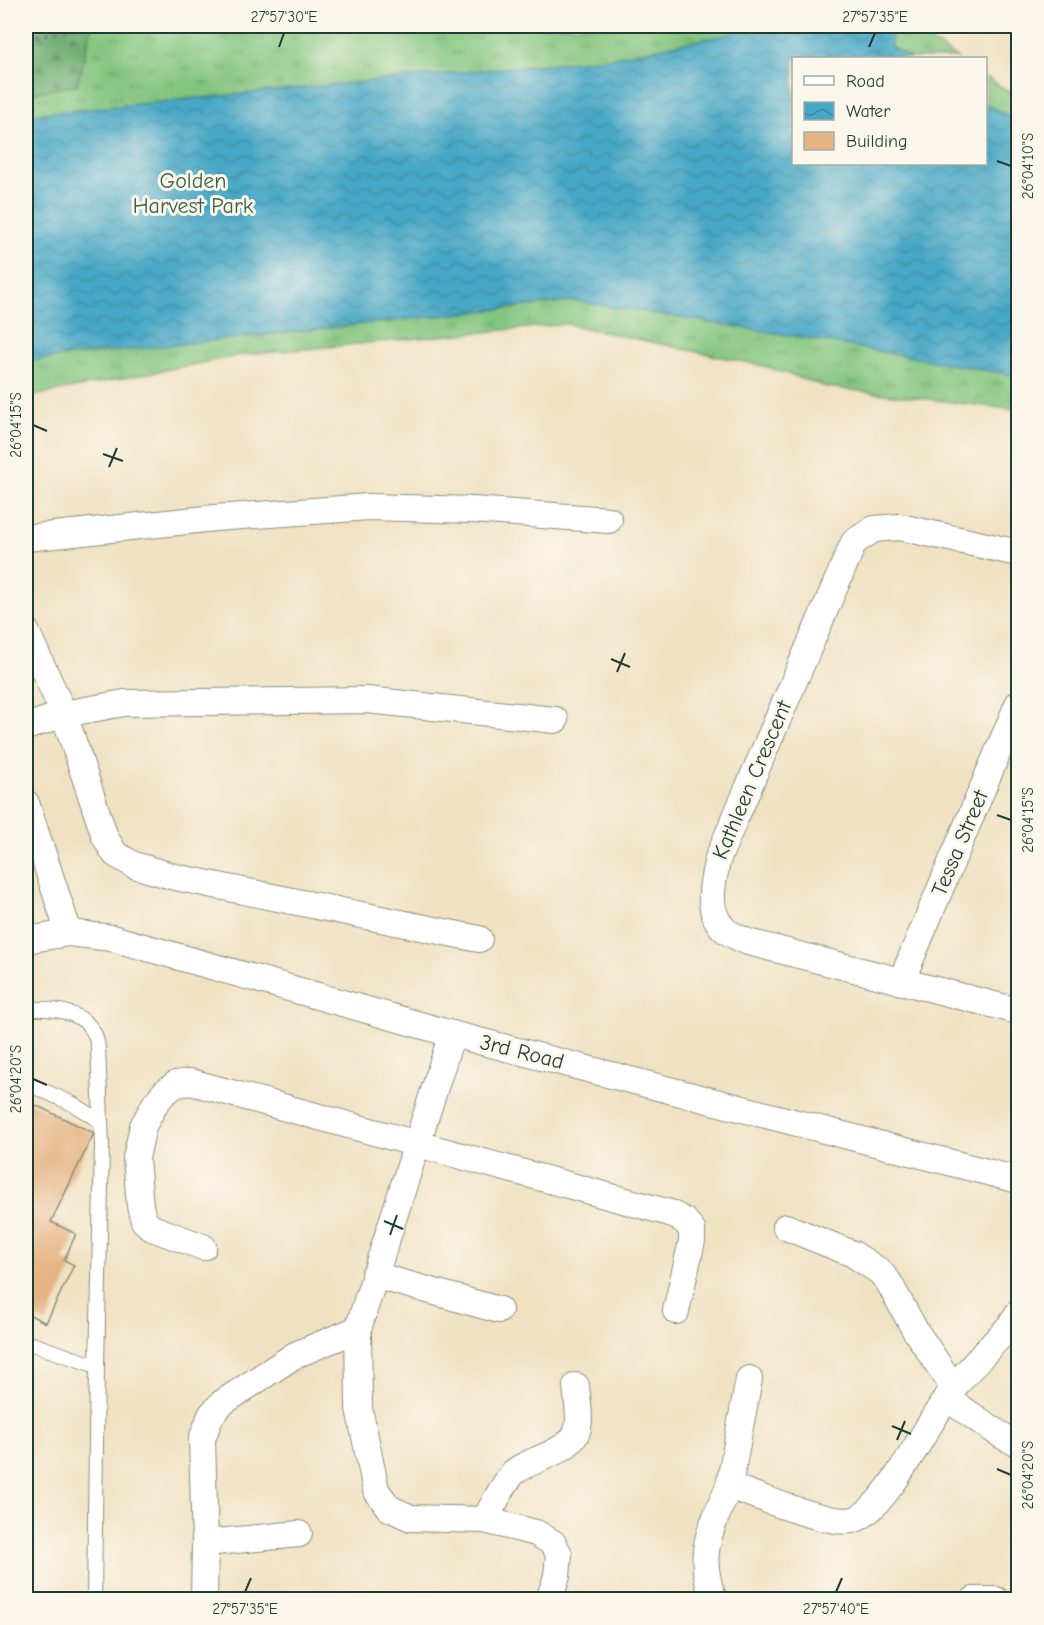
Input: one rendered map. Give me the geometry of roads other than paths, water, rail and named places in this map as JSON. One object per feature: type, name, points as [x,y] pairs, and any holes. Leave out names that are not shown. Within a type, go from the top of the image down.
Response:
[{"type":"street","points":[[26,538],[215,518],[369,507],[473,510],[609,520]]},
{"type":"street","name":"Kathleen Crescent","points":[[1018,553],[900,527],[874,529],[854,542],[718,858],[711,888],[712,905],[722,927],[748,942],[1018,1011]]},
{"type":"street","points":[[26,631],[63,714],[105,837],[115,854],[134,865],[175,877],[479,939]]},
{"type":"street","points":[[26,727],[63,714],[124,703],[367,700],[555,720]]},
{"type":"street","name":"Tessa Street","points":[[901,982],[1018,704]]},
{"type":"street","points":[[26,803],[69,933]]},
{"type":"street","name":"3rd Road","points":[[26,940],[69,933],[112,938],[452,1034],[1018,1180]]},
{"type":"street","points":[[452,1034],[358,1329],[358,1408],[376,1490],[389,1508],[411,1518],[484,1520],[536,1533],[553,1543],[559,1554],[557,1576],[549,1599]]},
{"type":"street","points":[[203,1247],[152,1228],[144,1221],[141,1214],[136,1158],[143,1126],[155,1104],[176,1084],[190,1082],[670,1213],[685,1221],[692,1230],[692,1241],[675,1311]]},
{"type":"street","points":[[786,1227],[853,1254],[879,1271],[888,1281],[950,1393],[1001,1436],[1018,1444]]},
{"type":"street","points":[[374,1275],[499,1310]]},
{"type":"street","points":[[729,1486],[825,1518],[851,1520],[862,1516],[879,1500],[897,1475],[950,1393],[1011,1325],[1018,1313]]},
{"type":"street","points":[[204,1599],[206,1543],[202,1439],[212,1415],[222,1404],[294,1355],[358,1329]]},
{"type":"street","points":[[714,1599],[706,1580],[704,1555],[709,1535],[729,1486],[748,1379]]},
{"type":"street","points":[[484,1520],[513,1473],[556,1452],[569,1444],[576,1435],[580,1425],[576,1386]]},
{"type":"street","points":[[206,1543],[299,1534]]},
{"type":"street","points":[[974,1599],[996,1599]]},
{"type":"lane","points":[[26,1009],[69,1013],[84,1021],[94,1032],[98,1047],[102,1145],[94,1599]]},
{"type":"lane","points":[[26,1083],[74,1104],[100,1121]]},
{"type":"lane","points":[[26,1342],[97,1366]]},
{"type":"water","name":"Golden Harvest Park","points":[[813,26],[891,26],[891,47],[908,57],[792,57],[792,165],[987,165],[987,104],[1018,122],[1018,376],[788,335],[574,301],[26,361],[26,115],[609,58],[734,33],[778,31]]}]
